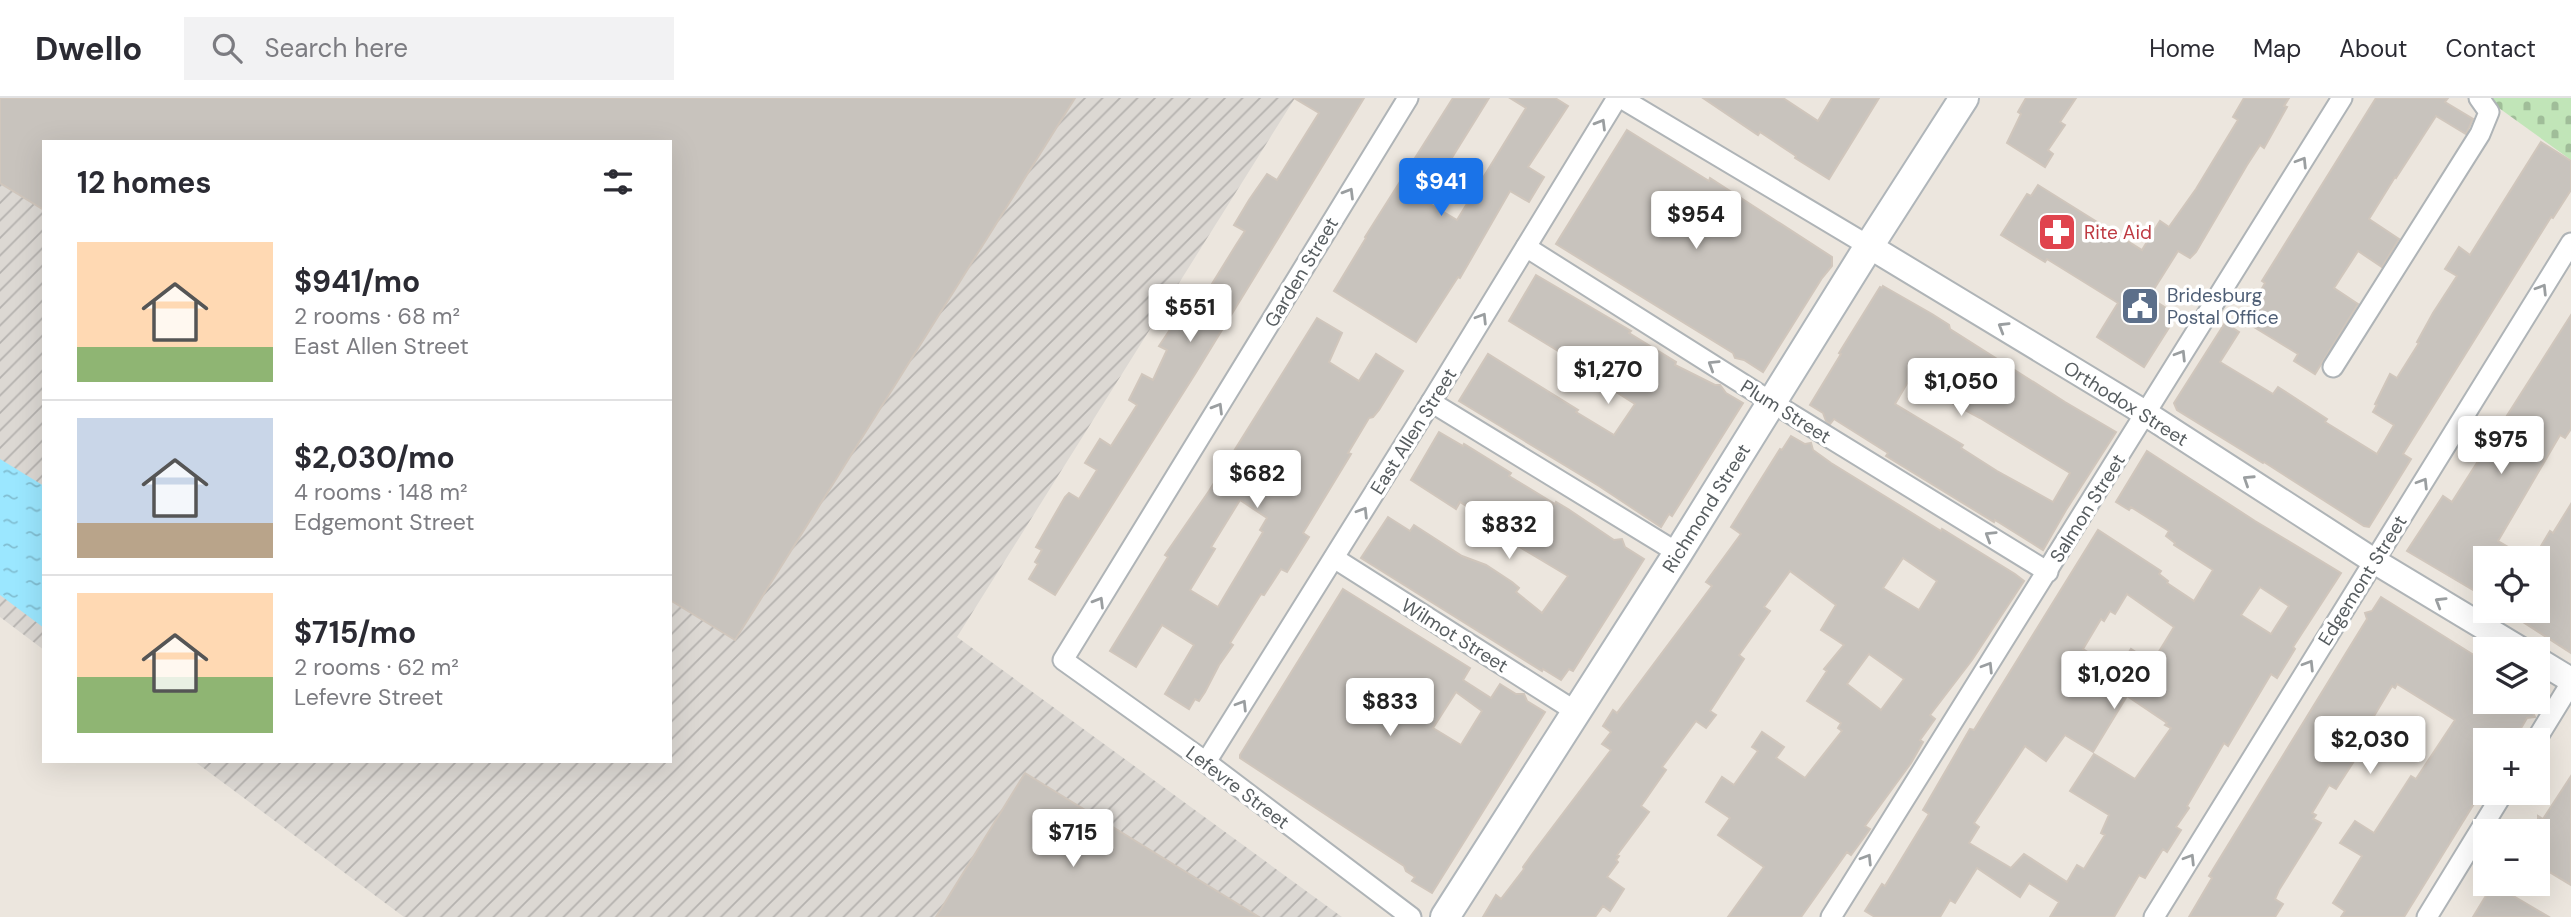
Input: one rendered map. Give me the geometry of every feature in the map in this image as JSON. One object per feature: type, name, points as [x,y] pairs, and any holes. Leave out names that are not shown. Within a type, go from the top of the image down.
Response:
[{"type":"main road","name":"Richmond Street","points":[[1445,917],[1964,98]]},
{"type":"street","name":"Garden Street","points":[[1063,660],[1408,98]]},
{"type":"street","name":"Orthodox Street","points":[[1619,98],[2145,413],[2374,561],[2500,637]]},
{"type":"street","name":"East Allen Street","points":[[1206,762],[1619,98]]},
{"type":"street","name":"Salmon Street","points":[[1831,917],[2342,98]]},
{"type":"street","points":[[2333,367],[2480,134],[2489,112],[2479,98]]},
{"type":"street","name":"Edgemont Street","points":[[2154,917],[2571,243]]},
{"type":"street","name":"Plum Street","points":[[1526,247],[2048,572]]},
{"type":"street","points":[[1431,402],[1678,553]]},
{"type":"street","name":"Wilmot Street","points":[[1334,558],[1575,711]]},
{"type":"street","name":"Lefevre Street","points":[[1063,660],[1206,762],[1411,917]]},
{"type":"street","points":[[2543,728],[2571,681],[2550,668]]},
{"type":"street","points":[[2427,917],[2496,805]]},
{"type":"shaded area","points":[[0,98],[1295,98],[957,637],[1342,917],[404,917],[197,763],[672,763],[672,140],[42,140],[42,648],[0,617]]},
{"type":"green space","points":[[2485,98],[2571,98],[2571,160]]},
{"type":"water","points":[[0,459],[42,485],[42,626],[0,595]]},
{"type":"building","points":[[0,98],[1075,98],[735,640],[672,601],[672,140],[42,140],[42,209],[0,183]]},
{"type":"building","points":[[1294,98],[1364,98],[1195,374],[1055,595],[1029,579],[1042,550],[1036,547],[1065,497],[1069,493],[1079,499],[1097,470],[1085,463],[1100,439],[1111,446],[1137,405],[1129,400],[1142,374],[1153,380],[1167,350],[1159,346],[1186,308],[1194,313],[1245,231],[1234,225],[1249,200],[1267,174],[1277,180],[1319,113]]},
{"type":"building","points":[[1453,98],[1489,98],[1425,201],[1457,220],[1526,108],[1510,98],[1555,98],[1568,106],[1528,167],[1544,177],[1529,202],[1510,191],[1460,278],[1458,277],[1416,342],[1334,291]]},
{"type":"building","points":[[1703,98],[1783,98],[1818,121],[1832,98],[1879,98],[1829,179],[1760,132],[1758,135]]},
{"type":"building","points":[[2026,98],[2076,98],[2060,122],[2065,125],[2048,150],[2053,154],[2045,167],[2007,143]]},
{"type":"building","points":[[2244,98],[2289,98],[2284,106],[2287,107],[2264,148],[2260,145],[2196,252],[2190,258],[2178,251],[2149,297],[2177,315],[2144,367],[2097,337],[2118,303],[2047,259],[2045,262],[2001,235],[2027,194],[2031,196],[2038,185],[2142,250],[2160,221],[2169,227],[2196,189],[2238,120],[2233,117]]},
{"type":"building","points":[[2376,98],[2448,98],[2445,102],[2473,119],[2466,134],[2436,116],[2395,177],[2369,219],[2399,239],[2382,267],[2358,251],[2334,288],[2358,304],[2315,374],[2294,361],[2298,354],[2244,321],[2265,283],[2262,281]]},
{"type":"building","points":[[1627,130],[1709,181],[1710,178],[1832,257],[1832,266],[1763,372],[1744,360],[1735,358],[1733,353],[1556,244]]},
{"type":"building","points":[[2541,142],[2571,161],[2571,190],[2553,218],[2551,217],[2403,454],[2411,459],[2369,527],[2177,410],[2174,403],[2225,323],[2239,332],[2220,362],[2273,394],[2278,387],[2327,419],[2325,422],[2377,454],[2394,425],[2373,412],[2377,405],[2375,404],[2390,374],[2397,378],[2457,276],[2445,269],[2459,247],[2470,255]]},
{"type":"building","points":[[1536,275],[1631,331],[1629,333],[1676,362],[1675,365],[1720,385],[1726,393],[1743,403],[1672,516],[1669,514],[1661,527],[1459,401],[1488,354],[1614,435],[1635,404],[1602,383],[1604,379],[1509,321]]},
{"type":"building","points":[[1883,286],[1932,314],[1949,325],[1950,329],[2116,432],[2043,550],[1886,456],[1888,453],[1834,419],[1830,424],[1823,413],[1810,405],[1841,354],[1839,353],[1880,287]],"holes":[[[1909,380],[1980,418],[2070,473],[2053,502],[1997,471],[1961,448],[1963,445],[1895,404]]]},
{"type":"building","points":[[2571,315],[2571,429],[2565,438],[2560,435],[2498,541],[2507,546],[2473,546],[2473,590],[2407,551],[2443,496],[2452,502]]},
{"type":"building","points":[[1317,318],[1342,333],[1329,362],[1359,381],[1376,354],[1403,371],[1348,453],[1351,454],[1303,533],[1309,537],[1287,572],[1281,569],[1264,595],[1261,594],[1230,643],[1233,645],[1205,692],[1199,701],[1195,699],[1189,709],[1165,694],[1194,645],[1162,625],[1136,667],[1110,651],[1168,557],[1165,555],[1209,491]],"holes":[[[1240,500],[1267,518],[1260,530],[1263,532],[1218,607],[1190,590],[1215,549],[1211,547]]]},
{"type":"building","points":[[1439,432],[1511,473],[1509,476],[1568,509],[1614,540],[1622,539],[1625,547],[1644,559],[1573,671],[1569,669],[1561,680],[1543,669],[1542,671],[1361,558],[1388,517],[1410,531],[1414,525],[1462,556],[1486,565],[1519,588],[1516,592],[1542,613],[1568,576],[1503,537],[1492,529],[1495,524],[1460,502],[1456,509],[1411,480]]},
{"type":"building","points":[[1791,436],[1805,444],[1811,443],[1813,450],[1831,463],[2024,581],[1972,660],[1930,715],[1935,719],[1920,740],[1923,742],[1865,826],[1870,829],[1851,855],[1847,852],[1801,917],[1728,917],[1764,867],[1718,835],[1730,818],[1706,802],[1722,777],[1734,785],[1758,751],[1752,747],[1762,732],[1784,747],[1776,758],[1805,778],[1842,731],[1838,728],[1841,723],[1807,701],[1827,671],[1824,669],[1844,645],[1821,630],[1836,605],[1790,571],[1764,607],[1770,611],[1739,655],[1744,659],[1710,711],[1716,715],[1706,728],[1696,721],[1662,767],[1666,770],[1641,806],[1649,812],[1617,855],[1618,862],[1607,877],[1624,889],[1610,911],[1603,906],[1595,917],[1483,917],[1496,895],[1501,899],[1524,869],[1533,853],[1611,750],[1602,744],[1611,732],[1603,726],[1613,710],[1617,713],[1712,586],[1706,582],[1741,534],[1731,527],[1780,449],[1782,450]],"holes":[[[1903,558],[1937,581],[1919,610],[1883,588]],[[1869,654],[1904,679],[1881,710],[1847,684]]]},
{"type":"building","points":[[2147,451],[2341,573],[2293,647],[2295,649],[2277,678],[2271,674],[2228,746],[2224,743],[2176,827],[2181,830],[2167,852],[2163,849],[2145,878],[2139,875],[2114,917],[2050,917],[2059,902],[2029,883],[2020,897],[1977,868],[1955,903],[1950,900],[1940,917],[1875,917],[1865,911],[1882,884],[1885,886],[1929,814],[1923,810],[1970,729],[1974,730],[2098,530],[2161,571],[2159,574],[2167,583],[2194,601],[2213,570],[2174,545],[2166,536],[2169,531],[2131,507],[2129,510],[2116,502]],"holes":[[[2260,587],[2289,606],[2271,634],[2241,615]],[[2127,594],[2174,627],[2152,663],[2131,649],[2117,671],[2083,649],[2101,619],[2104,621],[2110,611],[2115,614]],[[2127,696],[2171,728],[2135,779],[2094,754],[2070,791],[2109,815],[2101,833],[2105,835],[2084,869],[2077,865],[2067,882],[2024,854],[2011,868],[1969,843],[1979,827],[1974,823],[2025,746],[2046,761],[2065,735],[2093,752]]]},
{"type":"building","points":[[2571,504],[2571,653],[2525,623],[2550,623],[2550,546],[2541,546],[2550,531],[2553,533]]},
{"type":"building","points":[[1343,589],[1470,668],[1463,680],[1491,698],[1500,684],[1516,694],[1524,694],[1527,701],[1545,712],[1432,893],[1412,881],[1415,877],[1406,871],[1404,866],[1240,758]],"holes":[[[1456,692],[1482,711],[1461,745],[1433,728]]]},
{"type":"building","points":[[2381,597],[2473,654],[2473,714],[2534,714],[2535,717],[2527,718],[2521,728],[2473,728],[2473,805],[2404,917],[2341,917],[2345,911],[2333,903],[2362,856],[2340,843],[2355,821],[2374,833],[2411,776],[2416,779],[2455,720],[2397,684],[2395,688],[2392,686],[2365,731],[2371,734],[2336,789],[2329,785],[2312,813],[2316,815],[2313,819],[2321,823],[2279,890],[2275,899],[2283,904],[2275,917],[2189,917],[2212,878],[2209,876],[2367,619],[2365,613],[2372,611]]},
{"type":"building","points":[[1025,773],[1259,917],[936,917]]},
{"type":"building","points":[[2571,776],[2571,885],[2550,872],[2550,819],[2543,819]]},
{"type":"building","points":[[2486,896],[2513,896],[2549,917],[2473,917]]},
{"type":"place","name":"Rite Aid","points":[[2057,232]]},
{"type":"place","name":"Bridesburg Postal Office","points":[[2140,306]]}]
